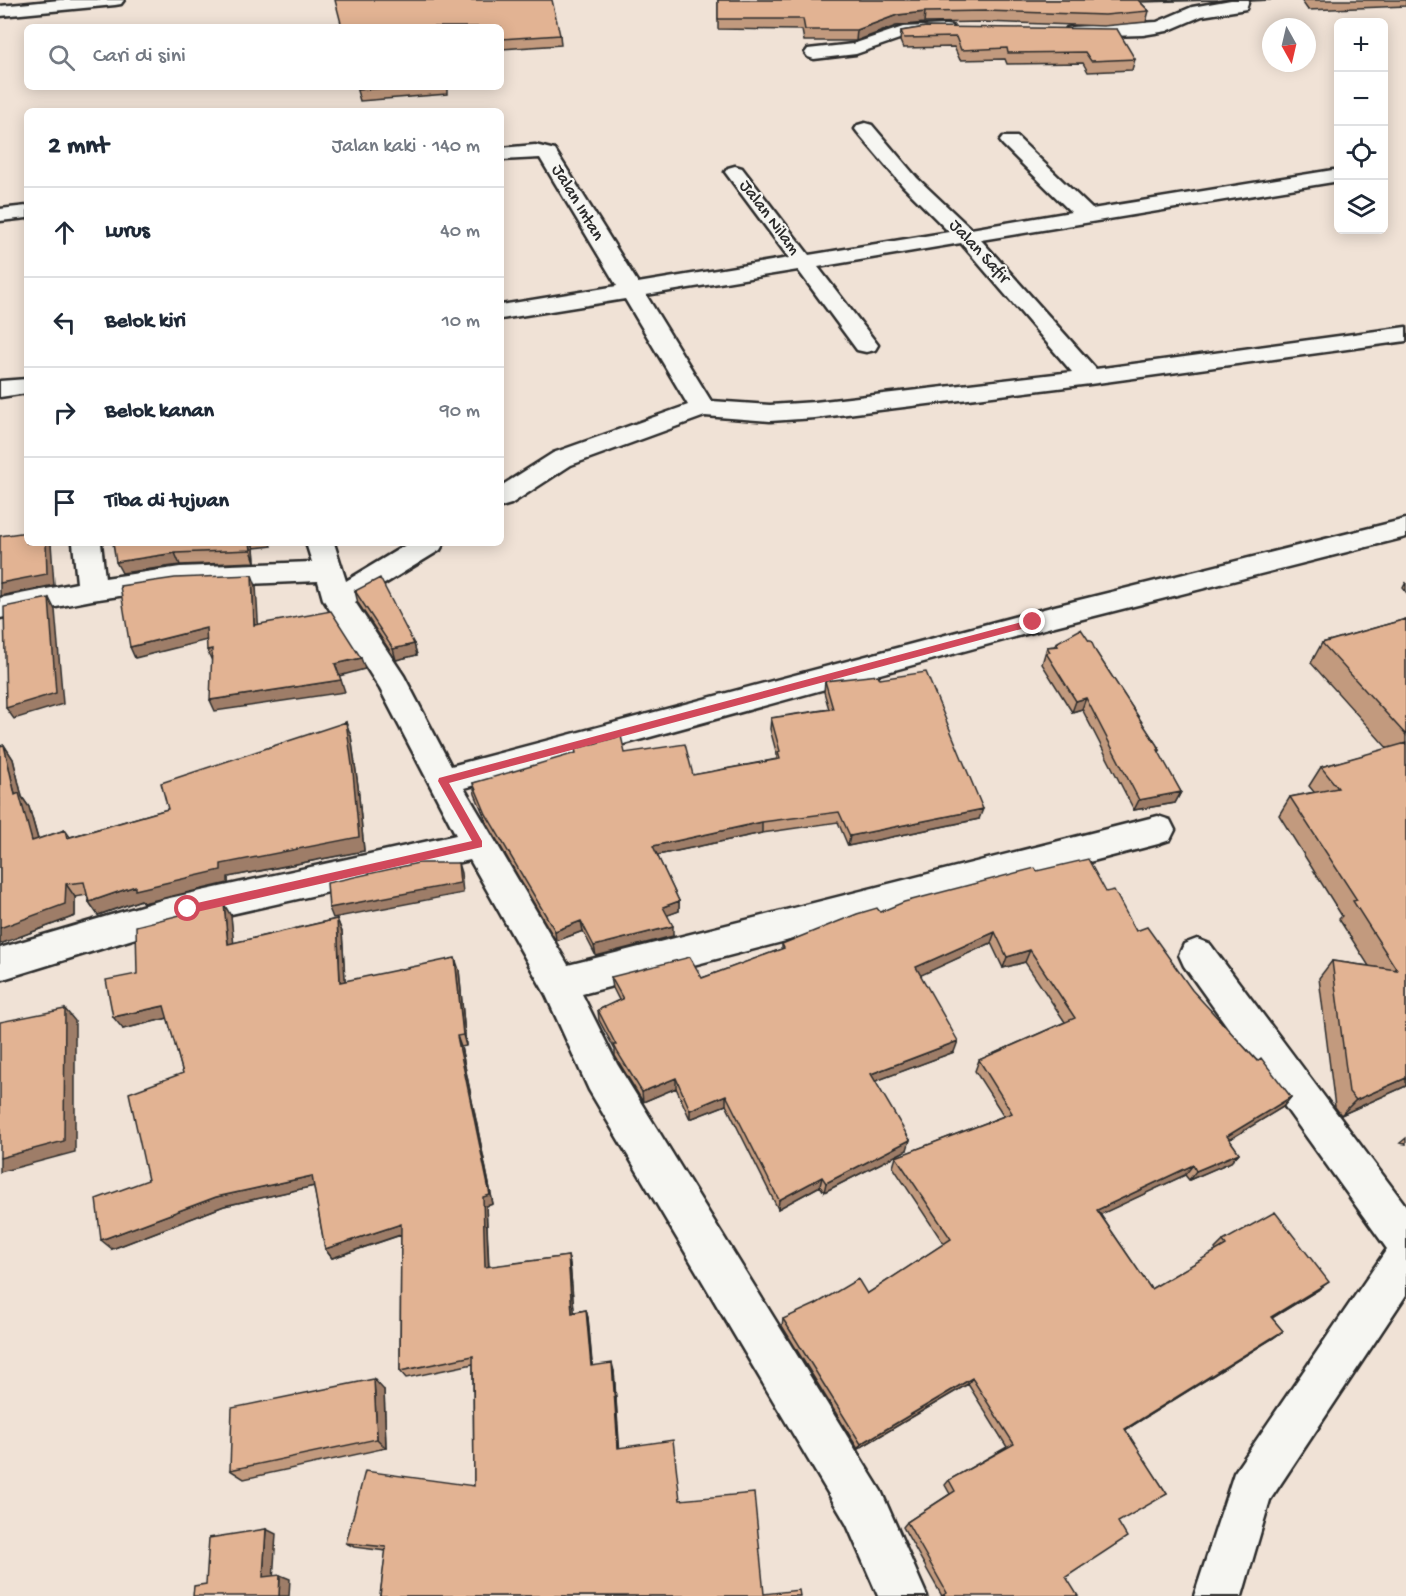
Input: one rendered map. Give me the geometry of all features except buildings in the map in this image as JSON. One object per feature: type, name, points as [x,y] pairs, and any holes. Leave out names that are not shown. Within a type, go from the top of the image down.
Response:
[{"type":"street","points":[[0,11],[39,4],[115,0]]},
{"type":"street","points":[[1057,32],[1103,33],[1161,27],[1198,11],[1240,5],[1242,2],[1240,0]]},
{"type":"street","points":[[814,53],[856,49],[903,32],[964,29]]},
{"type":"street","name":"Jalan Safir","points":[[865,129],[910,182],[966,236],[1090,377]]},
{"type":"street","points":[[1010,141],[1086,215]]},
{"type":"street","name":"Jalan Intan","points":[[504,154],[535,151],[548,154],[631,292]]},
{"type":"street","name":"Jalan Nilam","points":[[735,172],[866,345]]},
{"type":"street","points":[[504,312],[1333,176]]},
{"type":"street","points":[[0,215],[24,212]]},
{"type":"street","points":[[631,292],[703,408]]},
{"type":"street","points":[[504,496],[562,459],[703,408],[770,413],[815,410],[1090,377],[1406,334]]},
{"type":"street","points":[[0,389],[24,386]]},
{"type":"street","points":[[443,781],[1044,619],[1406,528]]},
{"type":"street","points":[[87,546],[92,590]]},
{"type":"street","points":[[321,546],[334,585],[393,684],[443,781],[559,984],[603,1077],[864,1508],[903,1596]]},
{"type":"street","points":[[0,608],[92,590],[180,577],[334,585],[423,546]]},
{"type":"street","points":[[559,984],[1158,830]]},
{"type":"street","points":[[0,963],[165,914],[479,844]]},
{"type":"street","points":[[1197,955],[1406,1240]]},
{"type":"street","points":[[1218,1596],[1250,1489],[1406,1258]]},
{"type":"route","points":[[188,909],[479,844],[443,781],[1033,622]]}]
